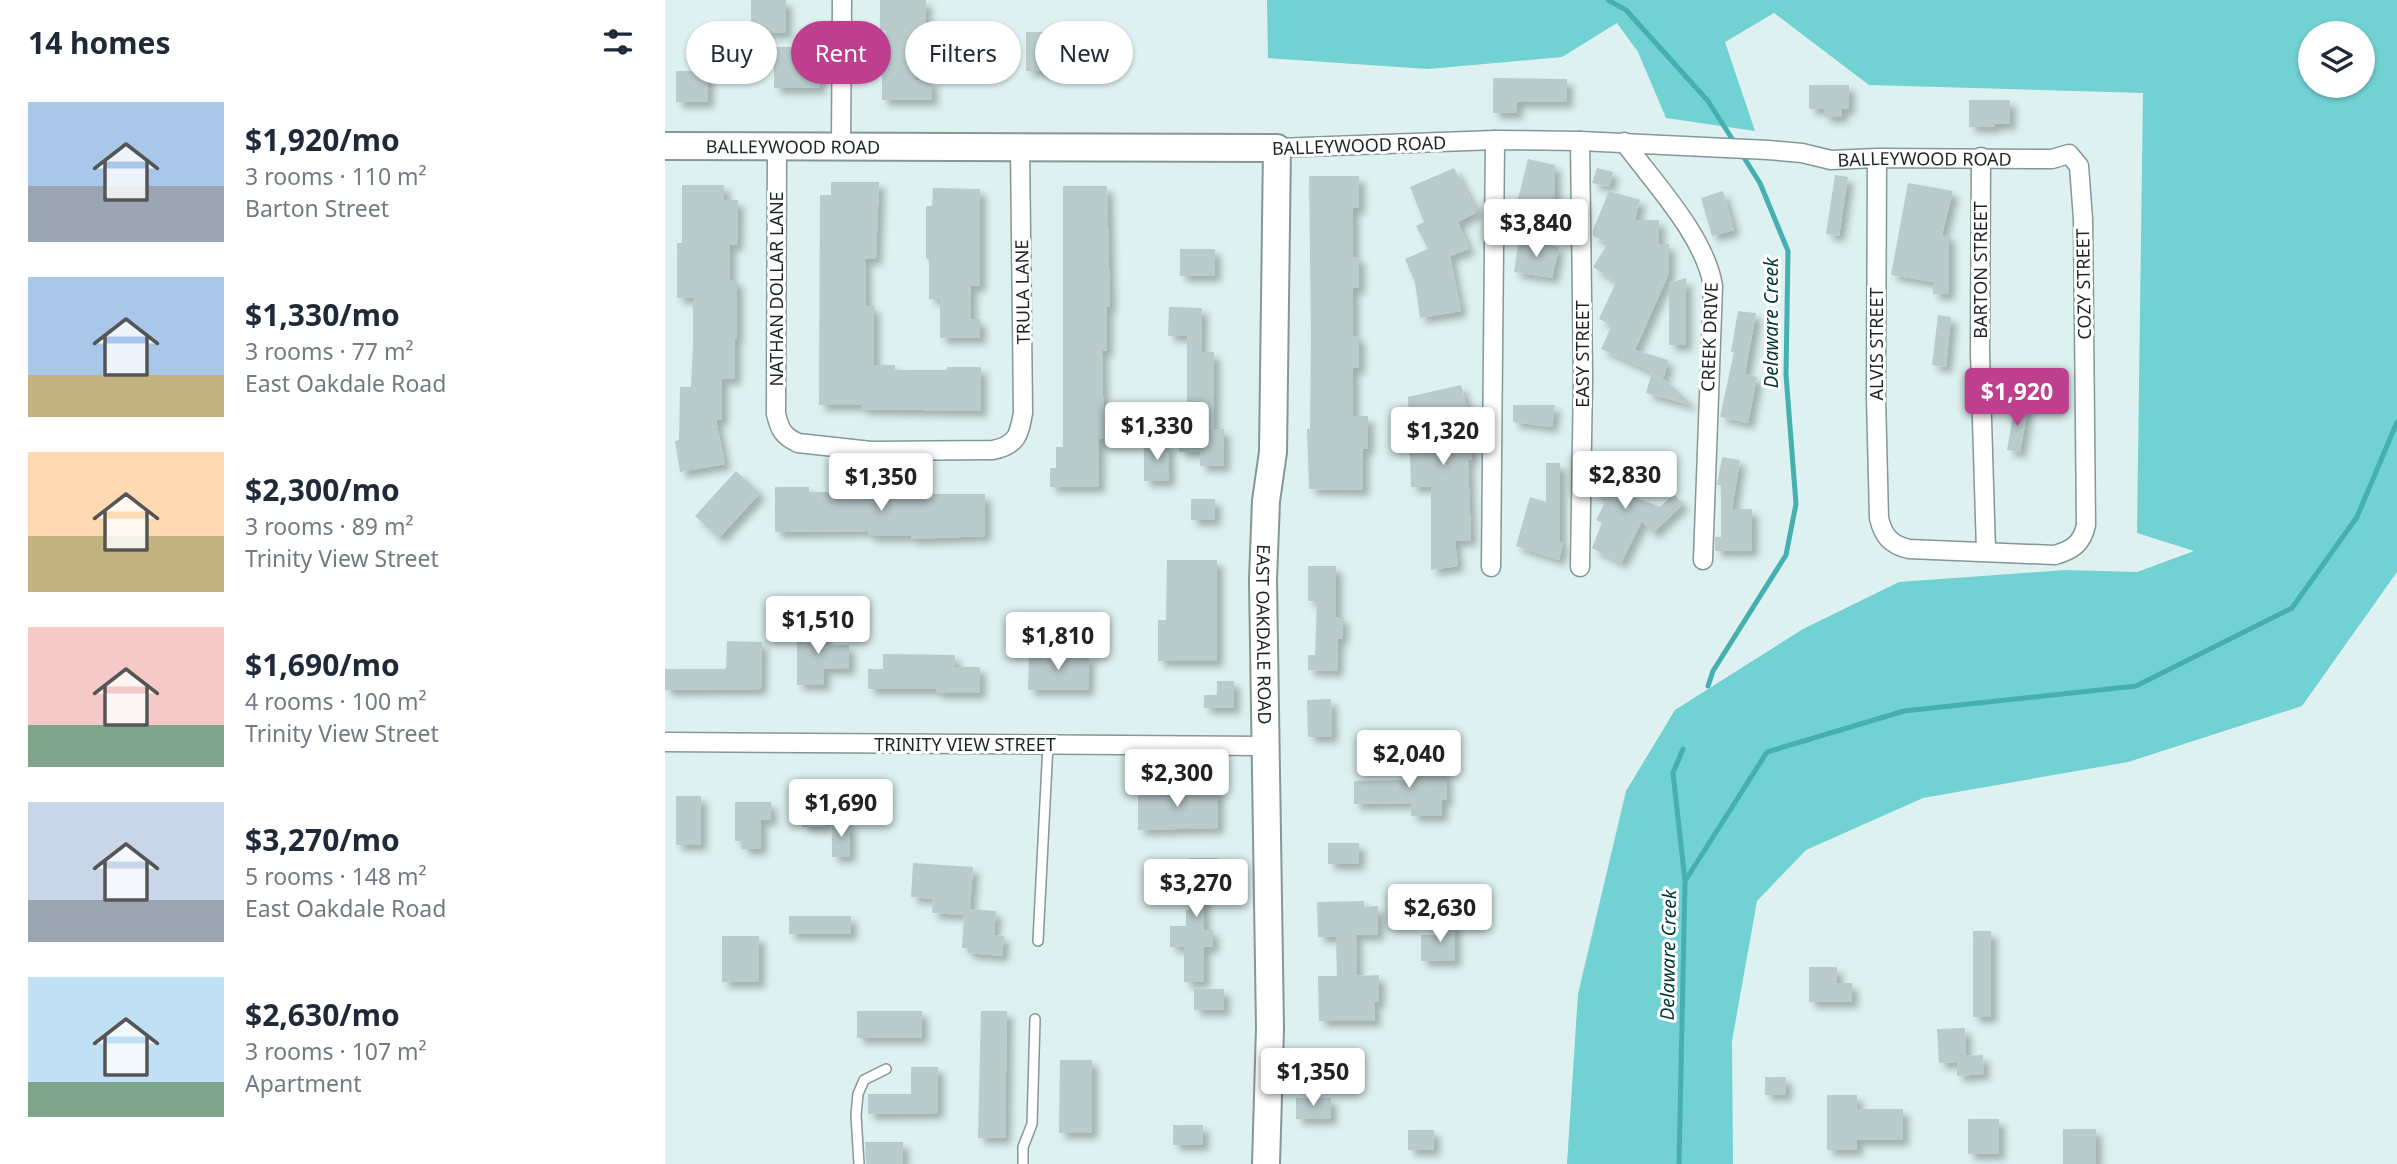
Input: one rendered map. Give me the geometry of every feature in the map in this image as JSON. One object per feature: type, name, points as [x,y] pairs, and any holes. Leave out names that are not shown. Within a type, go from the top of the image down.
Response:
[{"type":"street","points":[[841,146],[842,0]]},
{"type":"street","points":[[1491,567],[1495,140]]},
{"type":"street","name":"BALLEYWOOD ROAD","points":[[665,146],[1277,148],[1495,140],[1624,142],[1768,150],[1802,153],[1831,160],[1981,157],[2052,159]]},
{"type":"street","name":"EASY STREET","points":[[1580,141],[1583,378],[1580,567]]},
{"type":"street","name":"CREEK DRIVE","points":[[1624,142],[1694,236],[1710,268],[1713,286],[1703,560]]},
{"type":"street","name":"NATHAN DOLLAR LANE","points":[[777,146],[776,414],[780,430],[787,438],[798,443],[871,451],[993,450],[1006,447],[1017,437]]},
{"type":"street","name":"TRULA LANE","points":[[1017,437],[1023,413],[1020,146]]},
{"type":"street","name":"EAST OAKDALE ROAD","points":[[1266,1164],[1270,1028],[1263,580],[1266,501],[1273,439],[1277,148]]},
{"type":"street","name":"COZY STREET","points":[[1986,551],[2055,555],[2076,547],[2086,525],[2083,219],[2079,166],[2069,154],[2052,159]]},
{"type":"street","name":"BARTON STREET","points":[[1981,157],[1980,354],[1986,551]]},
{"type":"street","name":"ALVIS STREET","points":[[1877,158],[1876,397],[1881,529],[1895,546],[1909,549],[1986,551]]},
{"type":"street","name":"TRINITY VIEW STREET","points":[[665,742],[1265,746]]},
{"type":"lane","points":[[1038,941],[1048,744]]},
{"type":"lane","points":[[1023,1164],[1023,1147],[1032,1124],[1035,1019]]},
{"type":"lane","points":[[859,1164],[858,1094],[863,1080],[886,1069]]},
{"type":"shaded area","points":[[1267,0],[2397,0],[2397,572],[2302,706],[2128,762],[1923,798],[1806,850],[1757,901],[1732,1041],[1733,1164],[1567,1164],[1578,994],[1626,791],[1675,710],[1803,629],[1899,582],[2065,570],[2137,572],[2194,551],[2137,533],[2143,93],[1869,85],[1774,13],[1725,42],[1755,131],[1666,118],[1638,52],[1617,23],[1562,57],[1428,69],[1268,58]]},
{"type":"building","points":[[751,0],[786,0],[786,33],[777,33],[777,21],[751,21]]},
{"type":"building","points":[[880,0],[926,0],[926,21],[905,21],[905,84],[932,84],[932,100],[882,100],[882,84],[891,84],[891,21],[880,21]]},
{"type":"building","points":[[1026,32],[1035,32],[1035,71],[1026,71]]},
{"type":"building","points":[[777,47],[791,47],[791,84],[820,84],[820,88],[774,88],[774,84],[777,84]]},
{"type":"building","points":[[676,71],[686,71],[686,84],[708,84],[708,102],[676,102]]},
{"type":"building","points":[[1493,78],[1567,79],[1567,102],[1517,102],[1517,113],[1493,113]]},
{"type":"building","points":[[1809,85],[1849,85],[1849,109],[1842,109],[1842,117],[1824,117],[1824,109],[1809,109]]},
{"type":"building","points":[[1969,100],[2010,100],[2010,124],[1969,127]]},
{"type":"building","points":[[1528,159],[1555,165],[1555,211],[1536,211],[1535,216],[1515,211]]},
{"type":"building","points":[[1454,168],[1477,212],[1458,222],[1469,249],[1450,256],[1461,311],[1420,318],[1415,282],[1405,259],[1428,249],[1416,226],[1424,222],[1410,187]]},
{"type":"building","points":[[1597,168],[1613,172],[1609,187],[1592,183]]},
{"type":"building","points":[[1835,175],[1848,177],[1839,236],[1826,234]]},
{"type":"building","points":[[1309,176],[1359,176],[1359,208],[1353,208],[1353,257],[1359,257],[1359,288],[1353,288],[1353,336],[1359,336],[1359,368],[1353,368],[1353,416],[1368,416],[1368,449],[1363,449],[1363,490],[1309,489]]},
{"type":"building","points":[[831,182],[879,182],[876,259],[865,259],[866,306],[874,306],[874,365],[895,365],[895,370],[981,367],[981,411],[861,409],[861,405],[819,405],[820,195],[831,195]]},
{"type":"building","points":[[1908,183],[1953,191],[1942,235],[1949,235],[1949,294],[1933,294],[1933,282],[1891,275]]},
{"type":"building","points":[[682,185],[724,185],[724,200],[738,200],[737,245],[730,245],[730,280],[737,280],[735,379],[722,379],[722,420],[716,420],[725,464],[680,472],[675,441],[679,440],[680,387],[691,387],[693,346],[693,298],[677,298],[677,243],[682,243]]},
{"type":"building","points":[[1063,186],[1107,186],[1110,307],[1107,307],[1107,351],[1102,351],[1104,439],[1099,439],[1099,487],[1050,487],[1050,468],[1056,468],[1056,447],[1063,447]]},
{"type":"building","points":[[933,188],[980,189],[980,286],[971,286],[971,319],[980,319],[980,338],[940,338],[940,299],[929,299],[929,259],[926,259],[926,206],[932,206]]},
{"type":"building","points":[[1609,191],[1640,200],[1635,220],[1659,220],[1659,244],[1669,244],[1669,273],[1635,350],[1668,360],[1664,377],[1659,375],[1694,406],[1646,393],[1652,372],[1601,349],[1612,325],[1599,319],[1616,282],[1593,267],[1608,243],[1593,236],[1593,230]]},
{"type":"building","points":[[1723,191],[1734,230],[1712,236],[1701,198]]},
{"type":"building","points":[[1519,238],[1559,247],[1552,278],[1514,272]]},
{"type":"building","points":[[1180,249],[1215,249],[1215,276],[1180,276]]},
{"type":"building","points":[[1686,278],[1686,345],[1669,345],[1669,283]]},
{"type":"building","points":[[1169,307],[1202,308],[1201,352],[1214,352],[1214,429],[1224,429],[1224,466],[1200,466],[1200,452],[1179,452],[1179,429],[1187,429],[1187,336],[1168,336]]},
{"type":"building","points":[[1738,311],[1756,313],[1745,374],[1757,377],[1748,423],[1720,417],[1734,352],[1731,352]]},
{"type":"building","points":[[1938,315],[1951,317],[1946,367],[1932,365]]},
{"type":"building","points":[[1461,385],[1469,415],[1472,460],[1468,460],[1471,540],[1455,541],[1458,566],[1431,570],[1431,487],[1411,487],[1408,397]]},
{"type":"building","points":[[1513,405],[1555,405],[1552,427],[1513,422]]},
{"type":"building","points":[[2015,405],[2028,407],[2020,452],[2007,450]]},
{"type":"building","points":[[1144,444],[1169,444],[1169,481],[1144,481]]},
{"type":"building","points":[[1608,456],[1637,470],[1626,494],[1660,507],[1674,494],[1683,504],[1653,533],[1642,521],[1621,563],[1592,548],[1602,523],[1596,520],[1607,499],[1594,494]]},
{"type":"building","points":[[1722,457],[1740,460],[1732,509],[1752,509],[1752,551],[1715,551],[1715,537],[1721,537],[1721,485],[1717,485]]},
{"type":"building","points":[[1546,463],[1560,463],[1560,542],[1563,543],[1559,560],[1516,546],[1530,497],[1546,502]]},
{"type":"building","points":[[736,471],[760,493],[719,538],[695,516]]},
{"type":"building","points":[[775,487],[809,487],[809,492],[856,494],[985,494],[985,536],[911,539],[911,536],[868,536],[868,531],[775,532]]},
{"type":"building","points":[[1191,499],[1215,499],[1215,520],[1191,520]]},
{"type":"building","points":[[1167,560],[1217,560],[1217,661],[1158,661],[1158,620],[1166,620]]},
{"type":"building","points":[[1308,566],[1336,566],[1336,617],[1343,617],[1342,639],[1338,639],[1337,671],[1308,670],[1308,655],[1315,655],[1317,601],[1308,601]]},
{"type":"building","points":[[797,627],[824,627],[824,645],[849,645],[849,669],[824,669],[824,685],[797,685]]},
{"type":"building","points":[[727,641],[762,642],[761,689],[665,690],[665,669],[726,669]]},
{"type":"building","points":[[883,654],[955,655],[955,667],[980,667],[980,693],[936,693],[936,689],[868,689],[868,669],[883,669]]},
{"type":"building","points":[[1029,654],[1089,656],[1088,690],[1028,690]]},
{"type":"building","points":[[1217,681],[1234,681],[1234,708],[1204,708],[1204,695],[1217,695]]},
{"type":"building","points":[[1331,699],[1332,737],[1308,737],[1307,700]]},
{"type":"building","points":[[1441,761],[1441,775],[1446,775],[1447,800],[1442,800],[1442,816],[1411,816],[1411,803],[1354,804],[1354,781],[1408,780],[1408,762]]},
{"type":"building","points":[[1138,787],[1218,790],[1218,828],[1138,830]]},
{"type":"building","points":[[676,796],[701,796],[701,845],[676,845]]},
{"type":"building","points":[[802,796],[826,796],[826,827],[802,827]]},
{"type":"building","points":[[735,802],[771,802],[771,820],[761,820],[761,849],[742,849],[742,841],[735,841]]},
{"type":"building","points":[[832,822],[850,822],[850,857],[832,857]]},
{"type":"building","points":[[1328,843],[1359,843],[1359,864],[1328,864]]},
{"type":"building","points":[[1189,858],[1218,858],[1218,890],[1204,890],[1204,930],[1213,930],[1213,947],[1204,947],[1204,982],[1184,982],[1184,947],[1170,947],[1170,926],[1186,926],[1186,910],[1189,910]]},
{"type":"building","points":[[913,863],[973,867],[970,909],[996,911],[994,935],[1004,936],[1002,956],[968,953],[968,948],[962,948],[964,915],[932,913],[933,899],[911,897]]},
{"type":"building","points":[[1364,901],[1364,907],[1378,906],[1378,935],[1356,935],[1357,976],[1379,975],[1379,1002],[1374,1002],[1375,1021],[1319,1021],[1318,976],[1337,976],[1336,937],[1318,937],[1317,902]]},
{"type":"building","points":[[789,916],[851,916],[851,934],[789,934]]},
{"type":"building","points":[[1438,922],[1455,922],[1455,961],[1421,961],[1421,935],[1438,935]]},
{"type":"building","points":[[1973,931],[1991,931],[1991,1017],[1973,1017]]},
{"type":"building","points":[[722,936],[759,936],[759,982],[722,982]]},
{"type":"building","points":[[1809,967],[1837,967],[1837,983],[1852,983],[1852,1002],[1809,1002]]},
{"type":"building","points":[[1194,989],[1224,989],[1224,1010],[1194,1010]]},
{"type":"building","points":[[857,1011],[922,1011],[922,1038],[857,1038]]},
{"type":"building","points":[[981,1011],[1007,1011],[1005,1138],[978,1138]]},
{"type":"building","points":[[1965,1028],[1966,1056],[1983,1055],[1984,1074],[1957,1076],[1957,1062],[1939,1063],[1937,1029]]},
{"type":"building","points":[[1060,1060],[1092,1060],[1092,1133],[1059,1133]]},
{"type":"building","points":[[911,1067],[938,1067],[938,1113],[868,1114],[868,1094],[911,1094]]},
{"type":"building","points":[[1765,1077],[1786,1077],[1786,1095],[1765,1095]]},
{"type":"building","points":[[1827,1095],[1857,1095],[1857,1109],[1903,1109],[1903,1140],[1857,1140],[1857,1150],[1827,1150]]},
{"type":"building","points":[[1296,1098],[1331,1098],[1331,1119],[1296,1119]]},
{"type":"building","points":[[1968,1119],[1999,1119],[1999,1154],[1968,1154]]},
{"type":"building","points":[[1173,1125],[1203,1125],[1203,1145],[1173,1145]]},
{"type":"building","points":[[2063,1129],[2096,1129],[2096,1164],[2063,1164]]},
{"type":"building","points":[[1408,1130],[1434,1130],[1434,1150],[1408,1150]]},
{"type":"building","points":[[865,1142],[903,1142],[903,1164],[866,1164]]},
{"type":"waterway","name":"Delaware Creek","points":[[1608,0],[1626,10],[1708,101],[1736,145]]},
{"type":"waterway","name":"Delaware Creek","points":[[1708,686],[1713,671],[1786,555],[1796,504],[1786,375],[1788,251],[1760,183],[1741,153]]},
{"type":"waterway","points":[[1685,881],[1767,752],[1904,711],[2136,686],[2292,608],[2357,517],[2397,422]]},
{"type":"waterway","name":"Delaware Creek","points":[[1679,1164],[1685,881],[1673,773],[1683,749]]}]
